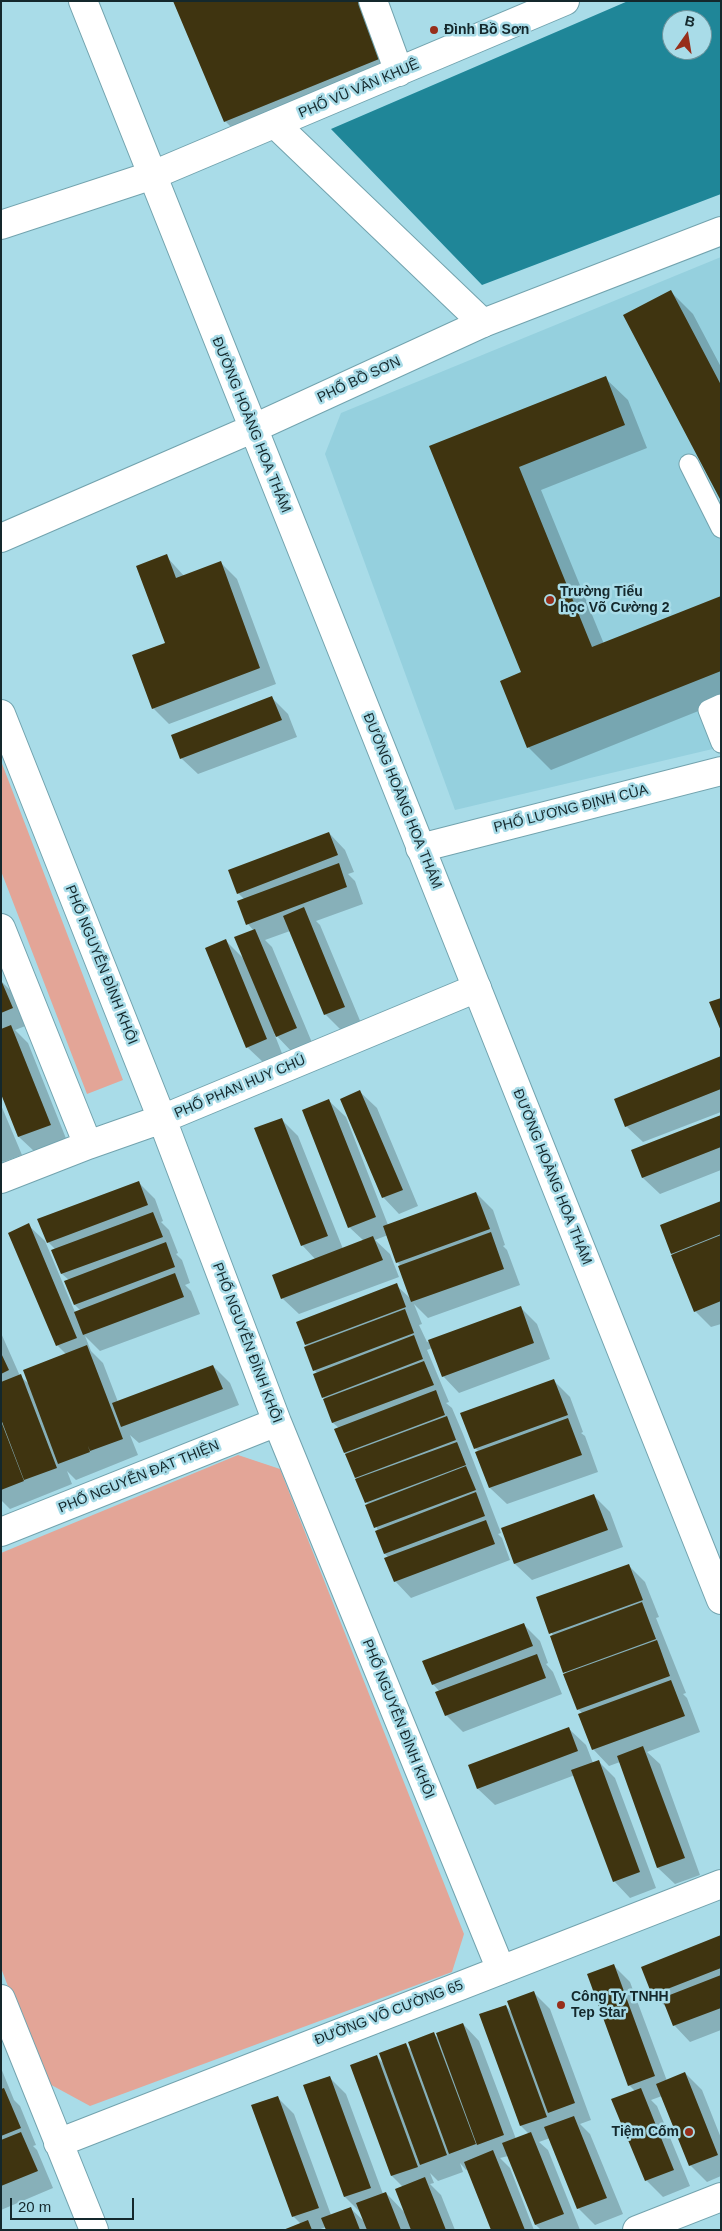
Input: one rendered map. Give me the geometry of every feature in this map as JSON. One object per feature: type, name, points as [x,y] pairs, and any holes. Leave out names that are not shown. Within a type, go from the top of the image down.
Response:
[{"type":"street","name":"ĐƯỜNG HOÀNG HOA THÁM","points":[[83,1],[420,848],[715,1568],[721,1600]]},
{"type":"street","points":[[373,1],[399,72]]},
{"type":"street","name":"PHỐ VŨ VĂN KHUÊ","points":[[1,225],[153,175],[565,1]]},
{"type":"street","points":[[275,124],[483,322]]},
{"type":"street","name":"PHỐ BỒ SƠN","points":[[1,538],[252,429],[483,322],[721,231]]},
{"type":"street","name":"PHỐ NGUYỄN ĐÌNH KHÔI","points":[[1,714],[162,1119],[277,1422],[501,1970]]},
{"type":"street","name":"PHỐ LƯƠNG ĐỊNH CỦA","points":[[420,848],[721,771]]},
{"type":"street","points":[[1,928],[88,1145]]},
{"type":"street","name":"PHỐ PHAN HUY CHÚ","points":[[1,1179],[162,1119],[477,988]]},
{"type":"street","name":"PHỐ NGUYỄN ĐẠT THIỆN","points":[[1,1532],[277,1422]]},
{"type":"street","name":"ĐƯỜNG VÕ CƯỜNG 65","points":[[58,2143],[721,1884]]},
{"type":"street","points":[[1,1999],[94,2230]]},
{"type":"street","points":[[637,2230],[721,2197]]},
{"type":"lane","points":[[689,464],[721,528]]},
{"type":"lane","points":[[721,704],[708,710],[721,743]]},
{"type":"shaded area","points":[[628,1],[721,1],[721,194],[482,285],[331,129]]},
{"type":"shaded area","name":"Trường Tiểu học Võ Cường 2","points":[[721,257],[721,747],[455,810],[325,454],[341,413]]},
{"type":"shaded area","points":[[1,761],[123,1080],[87,1094],[1,871]]},
{"type":"shaded area","points":[[238,1455],[280,1469],[464,1934],[452,1972],[90,2106],[44,2081],[1,1968],[1,1553]]},
{"type":"building","points":[[173,1],[368,1],[389,55],[224,122]]},
{"type":"building","points":[[671,290],[721,385],[721,501],[623,315]]},
{"type":"building","points":[[606,376],[625,425],[519,467],[592,647],[721,596],[721,671],[527,748],[500,681],[521,672],[429,446]]},
{"type":"building","points":[[167,554],[176,578],[221,561],[260,668],[152,709],[132,655],[165,643],[136,566]]},
{"type":"building","points":[[272,696],[282,720],[180,759],[171,735]]},
{"type":"building","points":[[329,832],[338,855],[237,894],[228,870]]},
{"type":"building","points":[[339,863],[347,887],[246,925],[237,901]]},
{"type":"building","points":[[304,907],[345,1007],[324,1015],[283,916]]},
{"type":"building","points":[[255,929],[297,1028],[276,1037],[234,937]]},
{"type":"building","points":[[226,939],[267,1039],[246,1048],[205,948]]},
{"type":"building","points":[[1,980],[13,1008],[1,1013]]},
{"type":"building","points":[[721,998],[721,1031],[709,1002]]},
{"type":"building","points":[[11,1025],[51,1125],[18,1137],[1,1094],[1,1029]]},
{"type":"building","points":[[721,1056],[721,1089],[625,1127],[614,1099]]},
{"type":"building","points":[[360,1090],[403,1190],[382,1198],[340,1099]]},
{"type":"building","points":[[329,1099],[376,1217],[348,1228],[302,1110]]},
{"type":"building","points":[[721,1115],[721,1147],[642,1178],[631,1150]]},
{"type":"building","points":[[282,1118],[328,1236],[301,1246],[254,1128]]},
{"type":"building","points":[[139,1181],[148,1205],[47,1243],[37,1219]]},
{"type":"building","points":[[476,1192],[490,1229],[396,1263],[383,1226]]},
{"type":"building","points":[[721,1201],[721,1234],[671,1254],[660,1225]]},
{"type":"building","points":[[153,1212],[163,1237],[61,1274],[51,1250]]},
{"type":"building","points":[[29,1223],[77,1338],[56,1346],[8,1233]]},
{"type":"building","points":[[491,1232],[504,1269],[411,1302],[398,1266]]},
{"type":"building","points":[[721,1235],[721,1301],[694,1312],[671,1255]]},
{"type":"building","points":[[373,1236],[383,1260],[281,1299],[272,1275]]},
{"type":"building","points":[[166,1242],[175,1267],[74,1305],[64,1281]]},
{"type":"building","points":[[175,1273],[184,1297],[83,1335],[74,1312]]},
{"type":"building","points":[[397,1283],[406,1307],[305,1345],[296,1322]]},
{"type":"building","points":[[521,1306],[534,1343],[442,1377],[428,1340]]},
{"type":"building","points":[[405,1309],[414,1333],[313,1371],[304,1347]]},
{"type":"building","points":[[414,1335],[423,1359],[322,1398],[313,1374]]},
{"type":"building","points":[[87,1345],[123,1439],[90,1451],[88,1446],[90,1452],[58,1464],[23,1370]]},
{"type":"building","points":[[1,1353],[9,1370],[1,1374]]},
{"type":"building","points":[[424,1361],[434,1385],[332,1423],[323,1399]]},
{"type":"building","points":[[213,1365],[223,1389],[121,1427],[112,1403]]},
{"type":"building","points":[[21,1374],[57,1468],[24,1480],[1,1419],[1,1382]]},
{"type":"building","points":[[554,1379],[568,1415],[474,1449],[460,1413]]},
{"type":"building","points":[[436,1390],[445,1415],[344,1453],[334,1429]]},
{"type":"building","points":[[447,1416],[456,1440],[355,1478],[345,1454]]},
{"type":"building","points":[[568,1418],[582,1455],[489,1488],[475,1452]]},
{"type":"building","points":[[1,1421],[24,1481],[1,1490]]},
{"type":"building","points":[[457,1442],[466,1465],[365,1503],[355,1479]]},
{"type":"building","points":[[466,1466],[476,1490],[374,1528],[365,1505]]},
{"type":"building","points":[[476,1492],[485,1516],[384,1554],[375,1531]]},
{"type":"building","points":[[594,1494],[608,1530],[514,1564],[501,1528]]},
{"type":"building","points":[[486,1520],[495,1544],[394,1582],[384,1558]]},
{"type":"building","points":[[629,1564],[643,1600],[549,1634],[536,1597]]},
{"type":"building","points":[[642,1602],[656,1639],[563,1673],[550,1636]]},
{"type":"building","points":[[524,1623],[533,1646],[432,1685],[422,1661]]},
{"type":"building","points":[[657,1640],[670,1676],[577,1710],[563,1674]]},
{"type":"building","points":[[537,1654],[546,1678],[445,1716],[435,1692]]},
{"type":"building","points":[[671,1680],[685,1716],[592,1750],[578,1714]]},
{"type":"building","points":[[569,1727],[578,1751],[477,1789],[468,1765]]},
{"type":"building","points":[[643,1746],[685,1858],[657,1868],[617,1756]]},
{"type":"building","points":[[599,1760],[640,1872],[613,1882],[571,1770]]},
{"type":"building","points":[[721,1935],[721,1968],[652,1995],[641,1967]]},
{"type":"building","points":[[614,1964],[655,2076],[628,2086],[587,1974]]},
{"type":"building","points":[[721,1975],[721,2008],[673,2026],[662,1998]]},
{"type":"building","points":[[534,1991],[575,2103],[548,2113],[507,2001]]},
{"type":"building","points":[[506,2005],[547,2117],[520,2126],[479,2014]]},
{"type":"building","points":[[463,2023],[504,2135],[477,2145],[436,2033]]},
{"type":"building","points":[[434,2032],[476,2144],[449,2154],[408,2042]]},
{"type":"building","points":[[406,2043],[447,2155],[420,2165],[379,2053]]},
{"type":"building","points":[[377,2055],[418,2167],[391,2176],[350,2065]]},
{"type":"building","points":[[685,2072],[718,2155],[689,2166],[656,2084]]},
{"type":"building","points":[[330,2076],[371,2188],[344,2197],[303,2085]]},
{"type":"building","points":[[4,2088],[21,2128],[1,2136],[1,2089]]},
{"type":"building","points":[[641,2088],[674,2170],[645,2181],[611,2099]]},
{"type":"building","points":[[278,2096],[319,2208],[292,2217],[251,2105]]},
{"type":"building","points":[[574,2116],[607,2198],[577,2209],[544,2127]]},
{"type":"building","points":[[21,2132],[38,2171],[1,2186],[1,2140]]},
{"type":"building","points":[[531,2132],[564,2214],[535,2225],[502,2143]]},
{"type":"building","points":[[493,2150],[525,2230],[491,2230],[464,2162]]},
{"type":"building","points":[[425,2177],[446,2230],[411,2230],[395,2189]]},
{"type":"building","points":[[386,2192],[401,2230],[367,2230],[356,2203]]},
{"type":"building","points":[[351,2207],[360,2230],[326,2230],[321,2218]]},
{"type":"building","points":[[308,2220],[312,2230],[283,2230]]},
{"type":"place","name":"Đình Bồ Sơn","points":[[434,30]]},
{"type":"place","name":"Trường Tiểu học Võ Cường 2","points":[[550,600]]},
{"type":"place","name":"Công Ty TNHH Tep Star","points":[[561,2005]]},
{"type":"place","name":"Tiệm Cốm","points":[[689,2132]]}]
